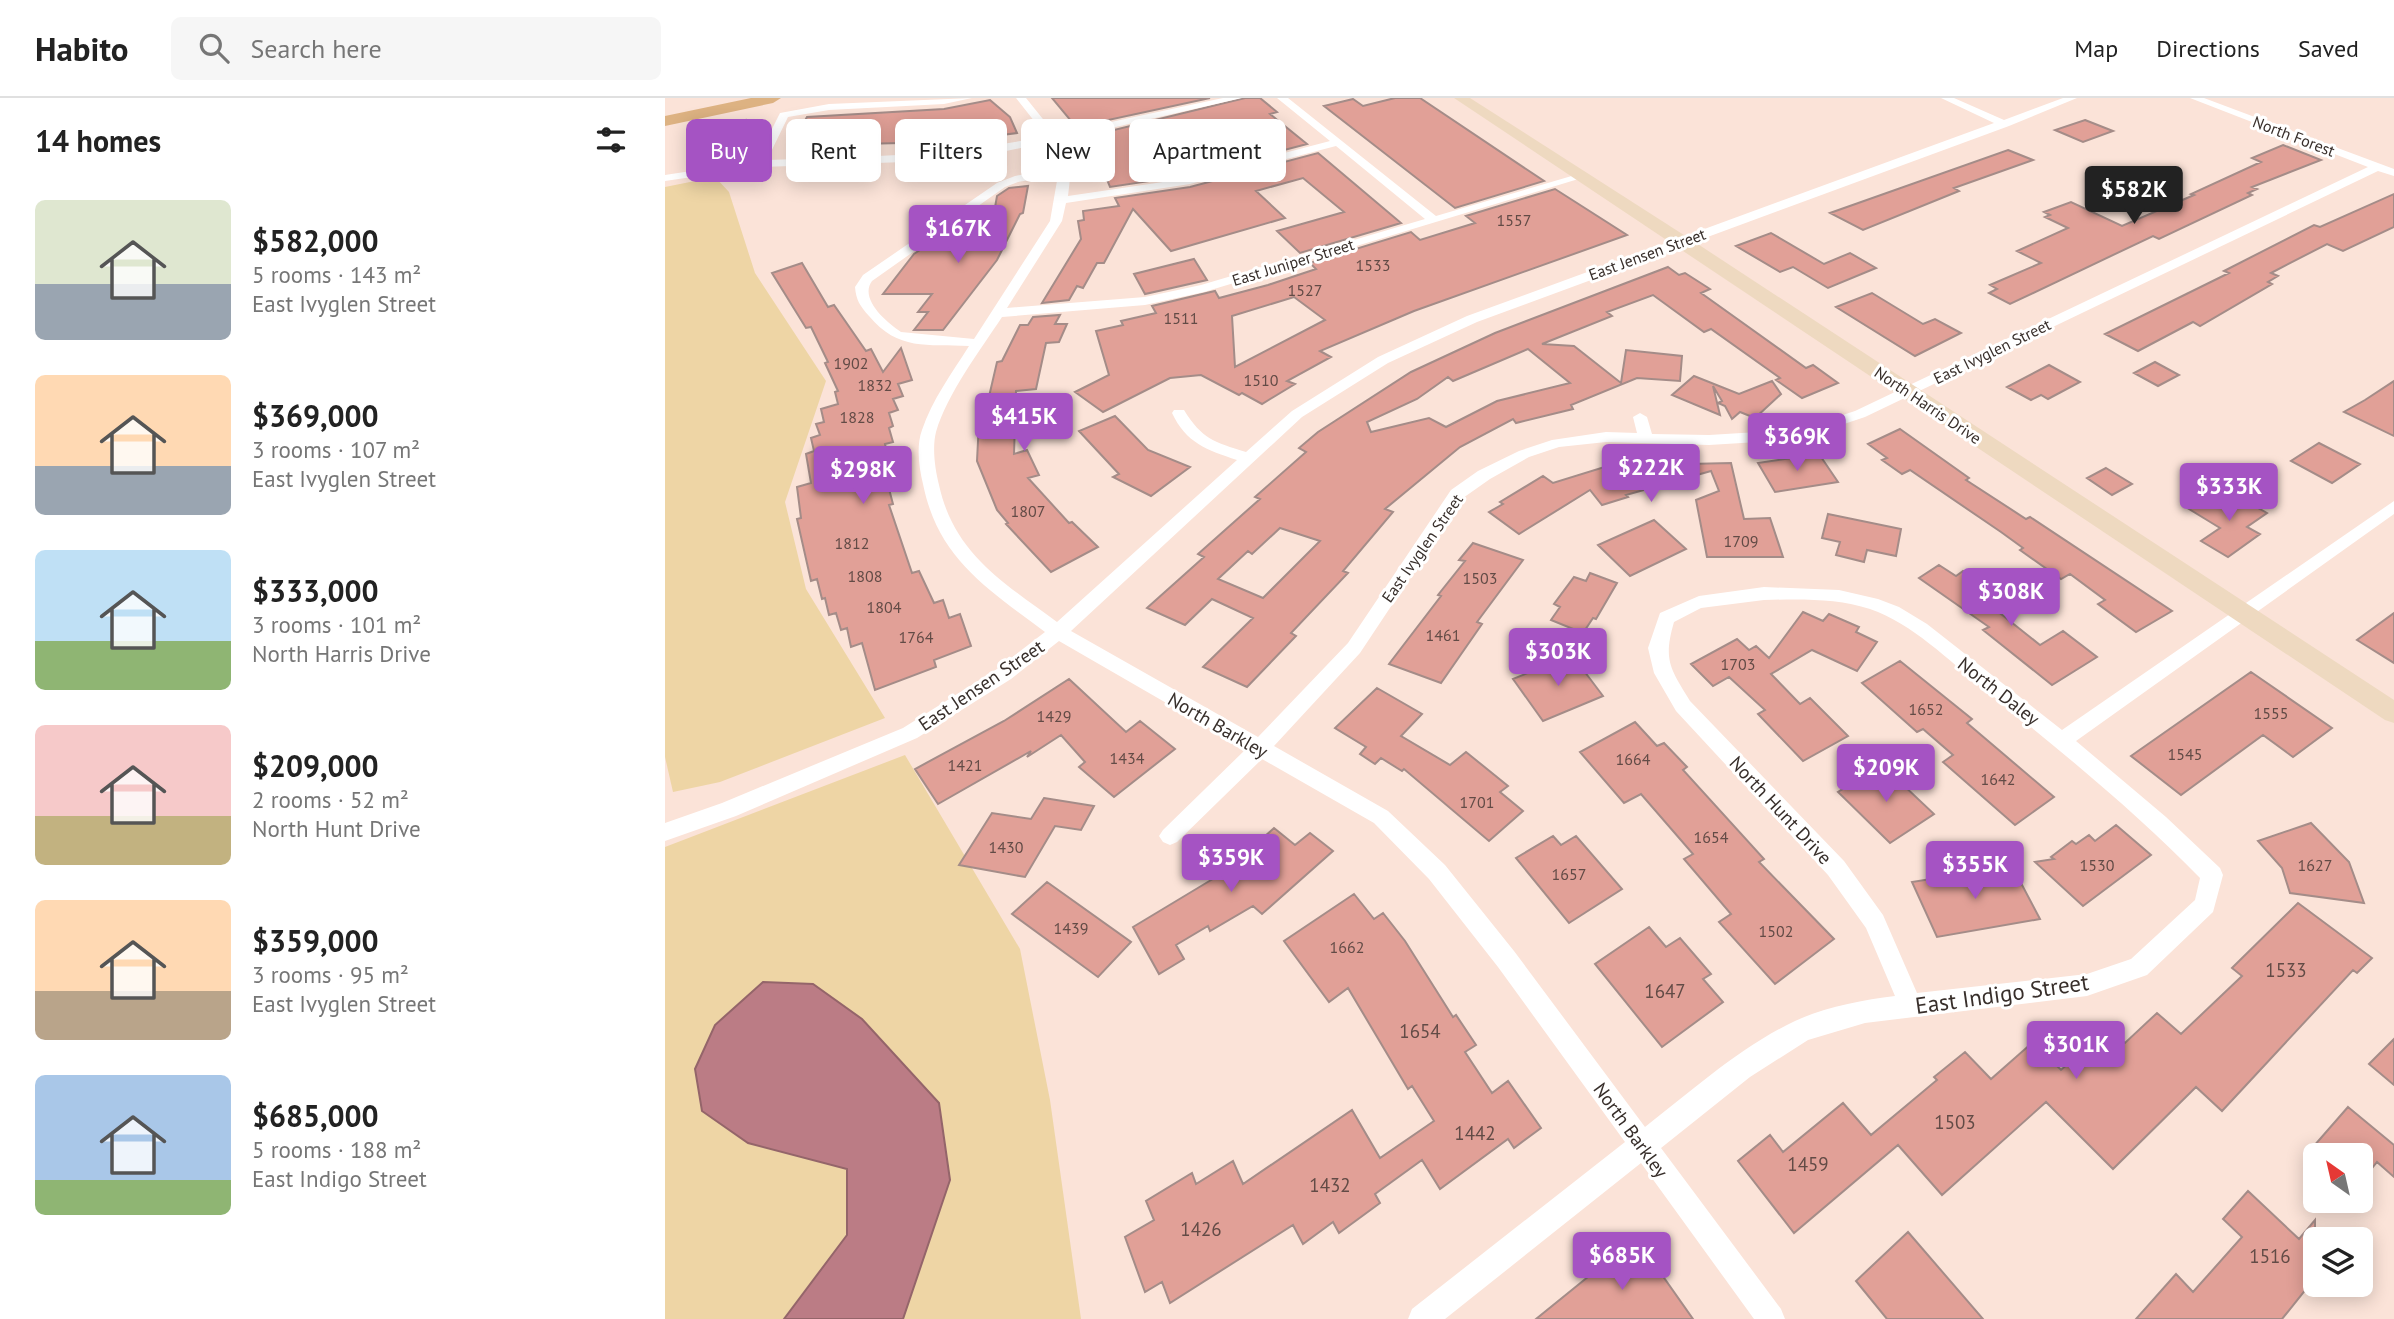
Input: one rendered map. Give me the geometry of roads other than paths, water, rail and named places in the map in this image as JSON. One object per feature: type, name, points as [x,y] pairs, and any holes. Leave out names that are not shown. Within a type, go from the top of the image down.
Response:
[{"type":"main road","points":[[665,121],[768,98]]},
{"type":"street","points":[[772,140],[784,115],[831,107],[940,102],[967,98]]},
{"type":"street","name":"North Barkley","points":[[1021,98],[1039,119]]},
{"type":"street","points":[[1115,126],[1237,98]]},
{"type":"street","points":[[1282,98],[1434,220]]},
{"type":"street","name":"North Harris Drive","points":[[1461,98],[1579,177],[1681,240],[2394,713]]},
{"type":"street","points":[[1946,98],[2005,124]]},
{"type":"street","name":"East Jensen Street","points":[[665,832],[729,810],[910,733],[1004,674],[1058,632],[1297,414],[1383,360],[1472,319],[2072,98]]},
{"type":"street","name":"North Forest","points":[[2195,98],[2394,173]]},
{"type":"street","points":[[1063,200],[1190,181],[1336,143]]},
{"type":"street","points":[[772,164],[918,158],[1021,146]]},
{"type":"street","name":"East Ivyglen Street","points":[[1170,836],[1354,648],[1457,494],[1484,475],[1524,454],[1557,443],[1606,437],[1709,440],[1808,431],[1860,414],[2377,167]]},
{"type":"street","points":[[665,178],[686,175]]},
{"type":"street","name":"East Juniper Street","points":[[1000,313],[1145,301],[1204,288],[1259,267],[1434,220],[1579,177]]},
{"type":"street","points":[[980,343],[910,339],[896,335],[886,328],[862,299],[861,287],[867,278],[1001,185],[1021,178]]},
{"type":"street","name":"North Barkley","points":[[1064,182],[1063,200],[1056,221],[1000,313],[944,397],[928,433],[927,467],[935,500],[950,537],[978,572],[1058,632],[1381,817],[1437,872],[1506,959],[1771,1319]]},
{"type":"street","points":[[1179,413],[1186,430],[1201,442],[1247,458]]},
{"type":"street","points":[[1640,417],[1646,438]]},
{"type":"street","points":[[2062,741],[2394,506]]},
{"type":"street","name":"North Daley","points":[[1666,618],[1697,602],[1733,596],[1834,594],[1879,605],[1921,630],[2062,741],[2173,834],[2212,875]]},
{"type":"street","name":"North Hunt Drive","points":[[1666,618],[1657,648],[1663,673],[1683,706],[1836,868],[1875,922],[1911,1007]]},
{"type":"street","name":"East Indigo Street","points":[[1422,1319],[1741,1068],[1802,1030],[1865,1012],[2087,985],[2139,967],[2205,905],[2212,875]]}]
